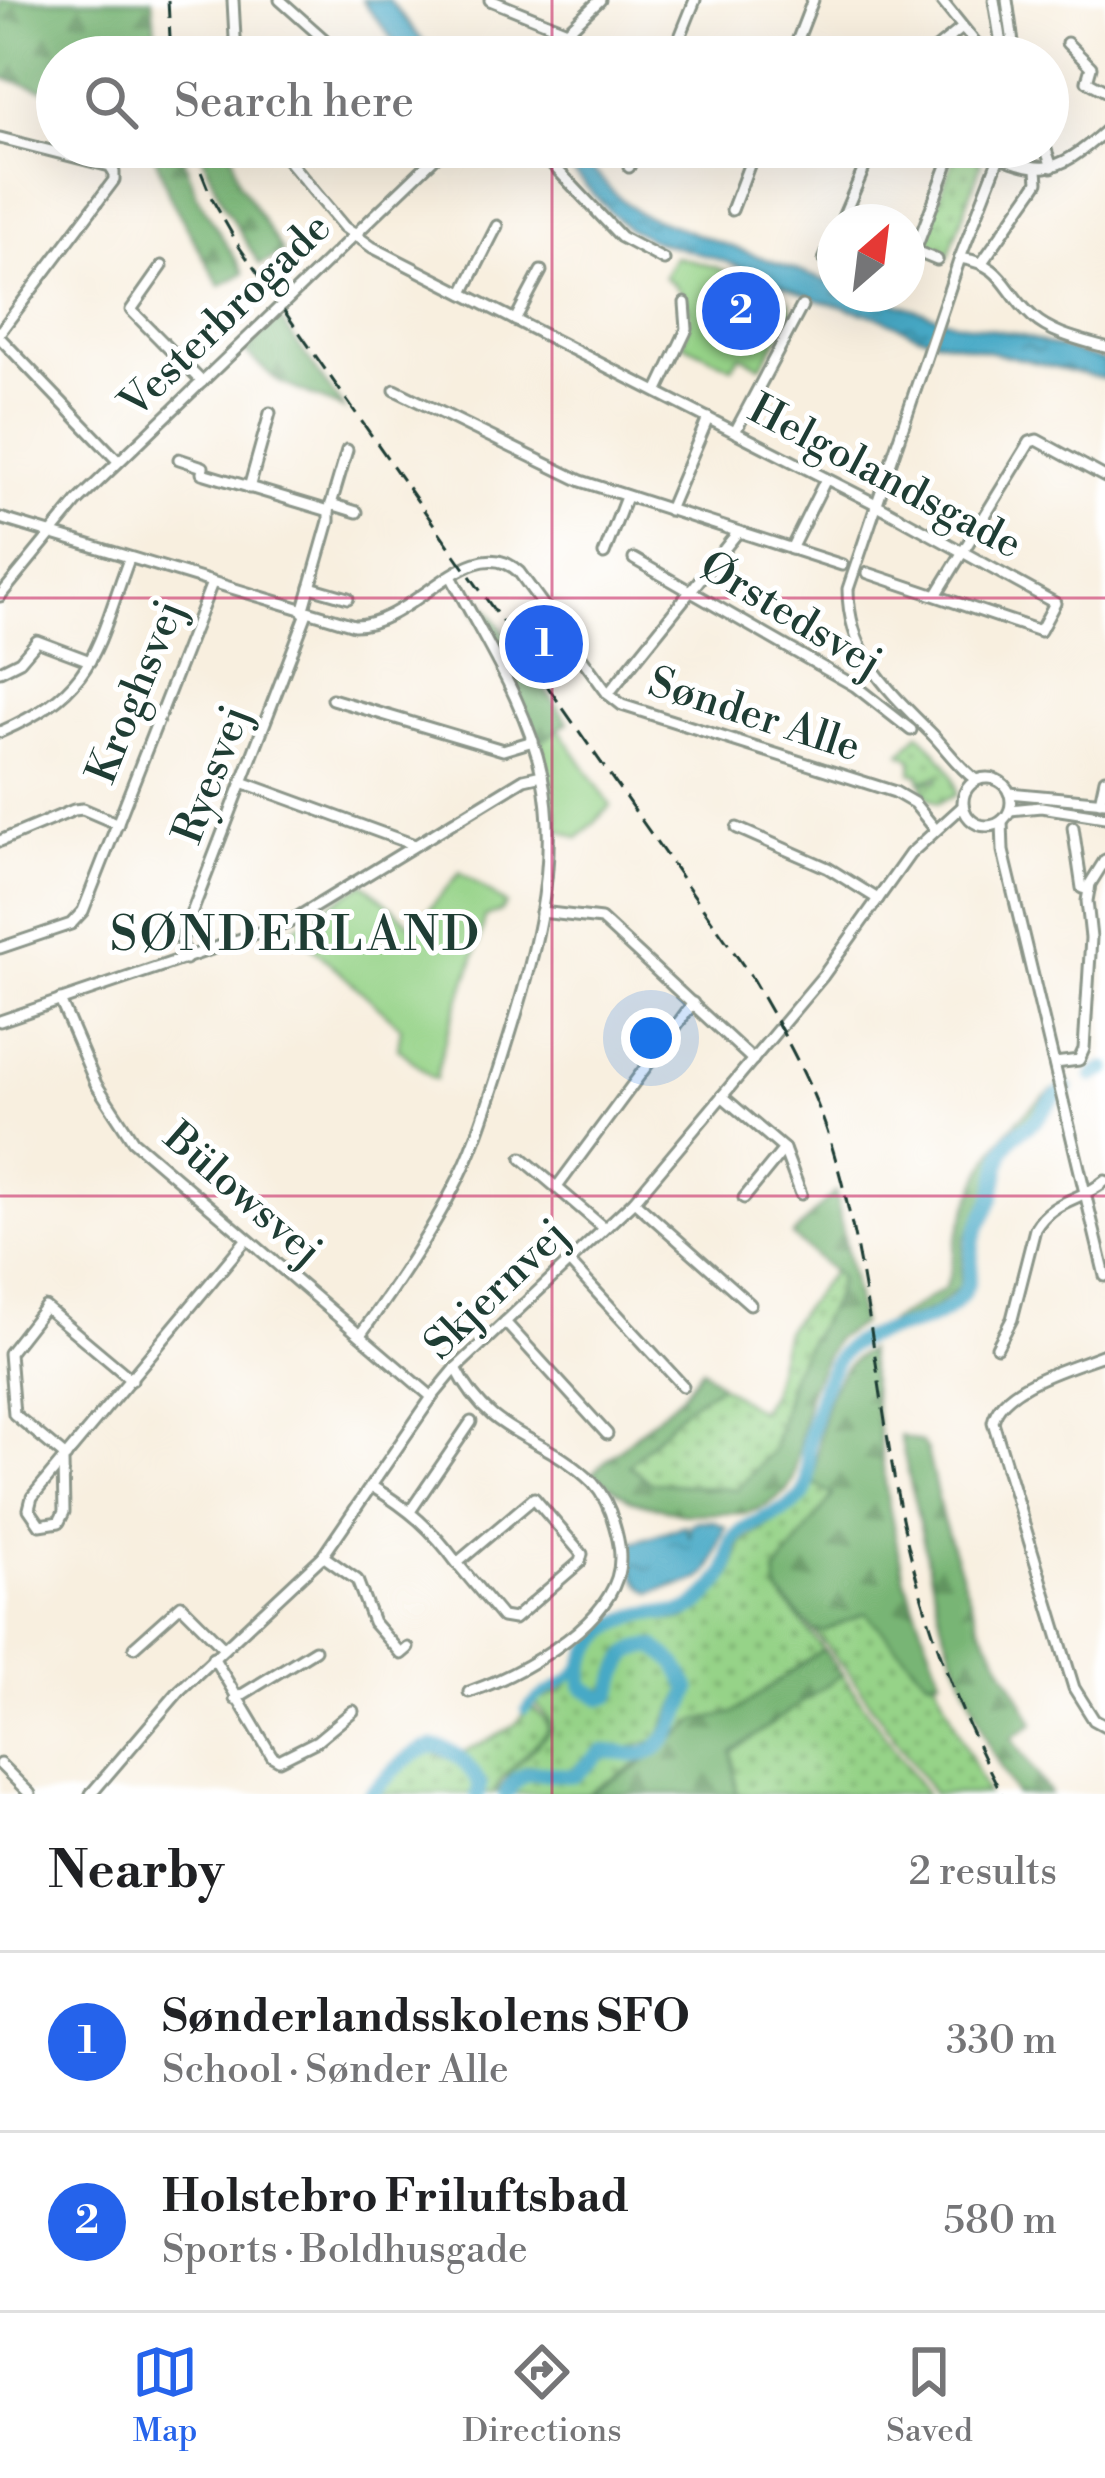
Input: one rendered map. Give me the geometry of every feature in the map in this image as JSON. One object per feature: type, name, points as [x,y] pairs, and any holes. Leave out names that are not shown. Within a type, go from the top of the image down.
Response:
[{"type":"street","points":[[233,0],[235,36]]},
{"type":"street","points":[[280,0],[320,36]]},
{"type":"street","points":[[490,0],[567,31]]},
{"type":"street","points":[[562,36],[600,0]]},
{"type":"street","points":[[680,36],[695,0]]},
{"type":"street","points":[[799,36],[813,0]]},
{"type":"street","points":[[941,0],[969,36]]},
{"type":"street","points":[[994,0],[1000,36]]},
{"type":"street","points":[[1007,0],[1012,36]]},
{"type":"street","points":[[952,36],[962,28]]},
{"type":"street","points":[[1069,45],[1091,68],[1088,81],[1105,91]]},
{"type":"street","points":[[1069,162],[1105,131]]},
{"type":"street","points":[[0,139],[36,148]]},
{"type":"street","points":[[111,168],[113,180],[0,335],[118,461]]},
{"type":"street","points":[[295,168],[354,235]]},
{"type":"street","name":"Vesterbrogade","points":[[0,596],[118,461],[424,168]]},
{"type":"street","points":[[556,168],[621,237],[664,260]]},
{"type":"street","points":[[732,210],[748,168]]},
{"type":"street","points":[[849,204],[864,168]]},
{"type":"street","points":[[937,260],[915,251],[947,168]]},
{"type":"street","points":[[976,780],[876,677],[853,631],[848,589],[992,168]]},
{"type":"street","points":[[1032,168],[1047,168]]},
{"type":"street","points":[[983,261],[1032,191],[1036,170]]},
{"type":"street","points":[[463,293],[496,226]]},
{"type":"street","name":"Helgolandsgade","points":[[354,235],[874,503],[1055,603],[1040,631],[937,594]]},
{"type":"street","points":[[960,258],[983,261],[1036,320],[1065,335],[1105,346]]},
{"type":"street","points":[[162,266],[131,310],[202,382]]},
{"type":"street","points":[[515,320],[541,271]]},
{"type":"street","points":[[657,392],[687,329],[686,303]]},
{"type":"street","points":[[735,432],[802,306]]},
{"type":"street","points":[[395,390],[556,470],[842,565]]},
{"type":"street","points":[[249,488],[270,412]]},
{"type":"street","points":[[669,510],[708,418]]},
{"type":"street","points":[[868,573],[937,594],[1030,442],[1036,440],[1105,477]]},
{"type":"street","name":"Ryesvej","points":[[186,959],[181,941],[305,612],[347,450]]},
{"type":"street","points":[[179,459],[203,466],[202,473],[249,488],[357,512]]},
{"type":"street","points":[[791,549],[826,479]]},
{"type":"street","points":[[604,554],[626,497]]},
{"type":"street","points":[[0,518],[354,625],[381,622],[451,576],[533,741],[542,775],[548,841],[541,912],[524,991],[456,1185],[412,1263],[360,1335]]},
{"type":"street","points":[[608,694],[738,532]]},
{"type":"street","points":[[0,732],[57,704],[80,679],[129,559]]},
{"type":"street","name":"Sønder Alle","points":[[451,576],[485,559],[512,566],[608,694],[637,712],[901,794],[939,827]]},
{"type":"street","name":"Ørstedsvej","points":[[634,559],[855,686],[911,730]]},
{"type":"street","name":"Kroghsvej","points":[[0,948],[71,924],[83,911],[212,583]]},
{"type":"street","points":[[310,587],[348,598]]},
{"type":"street","points":[[0,671],[20,661],[37,641],[90,662]]},
{"type":"street","points":[[332,699],[503,750],[533,741]]},
{"type":"street","points":[[956,764],[974,822],[1003,850]]},
{"type":"street","points":[[0,1022],[288,922],[524,779],[542,775]]},
{"type":"street","points":[[964,795],[976,780],[993,778],[1009,793],[1104,807]]},
{"type":"street","points":[[1104,807],[1105,778]]},
{"type":"street","points":[[242,782],[412,844]]},
{"type":"street","points":[[1009,793],[1010,810],[1001,823],[1003,850],[1105,1276]]},
{"type":"street","name":"Skjernvej","points":[[91,1794],[213,1657],[323,1556],[456,1368],[634,1201],[823,976],[910,854],[964,795]]},
{"type":"street","points":[[1010,810],[1104,807]]},
{"type":"street","name":"Kroghsvej","points":[[0,841],[74,810],[83,809],[118,824]]},
{"type":"street","points":[[939,827],[1001,823]]},
{"type":"street","points":[[1073,827],[1082,888],[1088,890]]},
{"type":"street","points":[[737,828],[828,868],[878,899]]},
{"type":"street","points":[[1054,1064],[1079,1060],[1084,1049],[1091,938],[1088,890],[1105,860]]},
{"type":"street","points":[[541,912],[601,919],[753,1060]]},
{"type":"street","name":"Bülowsvej","points":[[61,1000],[96,1084],[133,1141],[432,1397]]},
{"type":"street","points":[[556,1187],[693,1003]]},
{"type":"street","points":[[722,1096],[784,1149],[800,1194]]},
{"type":"street","points":[[744,1198],[784,1149]]},
{"type":"street","points":[[522,1158],[604,1228]]},
{"type":"street","points":[[997,1347],[1012,1319],[1043,1216],[1064,1200],[1105,1181]]},
{"type":"street","points":[[634,1201],[750,1304]]},
{"type":"street","points":[[132,1380],[45,1307],[9,1353],[14,1414],[64,1459],[64,1512],[59,1522],[40,1525],[29,1509],[32,1497],[64,1459],[132,1380],[246,1240]]},
{"type":"street","points":[[569,1262],[682,1386]]},
{"type":"street","points":[[505,1322],[607,1434]]},
{"type":"street","points":[[1105,1354],[1017,1389],[994,1413],[993,1422],[1074,1688],[1094,1720],[1105,1726]]},
{"type":"street","points":[[456,1368],[487,1414],[515,1434],[550,1449],[596,1485],[610,1507],[621,1552],[617,1578],[605,1600],[573,1634],[505,1680],[469,1692]]},
{"type":"street","points":[[411,1510],[471,1422]]},
{"type":"street","points":[[373,1487],[433,1530],[457,1563],[502,1617],[514,1619],[580,1562],[582,1554],[534,1498],[457,1563]]},
{"type":"street","points":[[323,1556],[356,1580],[373,1622],[401,1654],[408,1648]]},
{"type":"street","points":[[134,1647],[181,1605],[223,1647]]},
{"type":"street","points":[[235,1699],[315,1650]]},
{"type":"street","points":[[213,1657],[235,1699],[279,1760],[317,1741],[353,1711]]},
{"type":"street","points":[[0,1764],[30,1794]]},
{"type":"green space","points":[[0,0],[152,0],[156,36],[36,36],[36,87],[0,77]]},
{"type":"green space","points":[[160,168],[187,168],[197,196],[244,273],[220,286],[170,197]]},
{"type":"green space","points":[[208,168],[235,168],[238,181],[283,253],[260,265],[223,204]]},
{"type":"green space","points":[[950,168],[979,168],[948,257],[925,248],[925,236]]},
{"type":"green space","points":[[675,256],[718,268],[789,301],[793,313],[761,366],[740,355],[732,367],[682,343],[689,323],[688,306],[664,277]]},
{"type":"green space","points":[[280,319],[344,409],[279,382],[244,351]]},
{"type":"green space","points":[[482,601],[568,722],[541,742],[474,607]]},
{"type":"green space","points":[[559,729],[611,806],[578,838],[558,829],[556,811],[550,805],[541,742]]},
{"type":"green space","points":[[919,733],[944,762],[956,787],[956,795],[938,803],[919,791],[926,792],[922,784],[937,782],[939,776],[920,781],[920,775],[911,772],[912,759],[901,753]]},
{"type":"green space","points":[[460,872],[506,904],[500,912],[485,917],[436,1079],[398,1048],[401,1027],[292,929],[364,883],[414,927]]},
{"type":"green space","points":[[1053,1090],[1029,1120],[1008,1133],[998,1151],[988,1199],[964,1240],[960,1286],[935,1308],[877,1330],[944,1289],[958,1234],[992,1153],[1016,1122]]},
{"type":"green space","points":[[835,1192],[861,1324],[835,1339],[808,1395],[793,1480],[786,1491],[747,1513],[684,1514],[631,1500],[592,1473],[682,1395],[702,1368],[720,1385],[686,1407],[629,1465],[649,1482],[737,1490],[773,1450],[792,1372],[837,1294],[839,1277],[792,1236]]},
{"type":"green space","points":[[833,1271],[839,1277],[837,1294],[792,1372],[773,1450],[737,1490],[649,1482],[628,1465],[686,1407],[720,1385],[759,1411],[770,1395],[785,1331]]},
{"type":"green space","points":[[867,1350],[887,1497],[904,1578],[941,1678],[927,1679],[866,1613],[814,1631],[778,1592],[775,1573],[833,1495],[813,1483],[825,1408],[840,1375]]},
{"type":"green space","points":[[900,1436],[921,1442],[927,1451],[943,1521],[978,1622],[1034,1723],[1012,1738],[1050,1794],[1016,1794],[991,1750],[942,1625]]},
{"type":"green space","points":[[813,1483],[833,1495],[776,1573],[778,1592],[823,1649],[734,1713],[698,1720],[672,1737],[695,1689],[684,1668],[666,1650],[644,1642],[633,1644],[619,1656],[607,1688],[596,1691],[588,1686],[594,1654],[608,1636],[638,1619],[687,1619],[731,1576],[741,1543],[805,1500]]},
{"type":"green space","points":[[866,1612],[927,1679],[936,1681],[987,1794],[934,1794],[814,1631]]},
{"type":"green space","points":[[648,1649],[669,1663],[684,1689],[657,1740],[626,1749],[605,1745],[567,1772],[524,1767],[496,1794],[551,1730],[550,1721],[534,1701],[562,1691],[578,1670],[581,1693],[602,1704],[617,1690],[627,1658]]},
{"type":"green space","points":[[823,1649],[842,1674],[732,1752],[737,1794],[587,1794],[637,1767],[698,1720],[734,1713]]},
{"type":"green space","points":[[842,1674],[926,1794],[737,1794],[731,1752]]},
{"type":"green space","points":[[529,1704],[548,1723],[547,1732],[502,1778],[493,1794],[482,1794],[483,1779],[460,1754],[509,1729]]},
{"type":"green space","points":[[432,1752],[454,1760],[476,1783],[473,1794],[375,1794],[410,1760]]},
{"type":"green space","points":[[606,1756],[650,1756],[587,1794],[510,1794],[522,1778],[542,1774],[574,1779]]},
{"type":"water","points":[[362,0],[389,0],[419,36],[390,36]]},
{"type":"water","points":[[569,168],[592,168],[638,213],[817,278],[817,300],[727,262],[628,228]]},
{"type":"water","points":[[862,312],[924,312],[1016,334],[1105,361],[1105,379],[919,335]]},
{"type":"water","points":[[713,1521],[726,1528],[707,1573],[694,1582],[652,1593],[634,1572],[630,1543],[685,1525],[690,1538],[690,1525]]},
{"type":"waterway","points":[[1093,1076],[1105,1069]]},
{"type":"waterway","points":[[506,1794],[527,1774],[574,1776],[602,1752],[643,1754],[667,1737],[690,1690],[676,1664],[655,1647],[635,1650],[624,1661],[610,1695],[601,1698],[583,1687],[589,1651],[605,1632],[627,1619],[677,1613],[699,1603],[722,1577],[738,1534],[801,1497],[816,1410],[838,1358],[862,1339],[929,1319],[958,1300],[967,1286],[974,1239],[993,1197],[1004,1150],[1067,1089]]},
{"type":"waterway","points":[[525,1710],[572,1675],[588,1653]]},
{"type":"waterway","points":[[370,1794],[412,1756],[438,1747],[465,1764],[480,1784],[478,1794]]},
{"type":"railway","points":[[168,0],[170,36]]},
{"type":"railway","points":[[199,168],[240,248],[750,975],[802,1071],[827,1131],[850,1217],[912,1563],[950,1681],[1002,1794]]},
{"type":"place","name":"Holstebro Friluftsbad","points":[[741,311]]},
{"type":"place","name":"Sønderlandsskolens SFO","points":[[544,644]]},
{"type":"district","name":"SØNDERLAND","points":[[296,933]]}]
